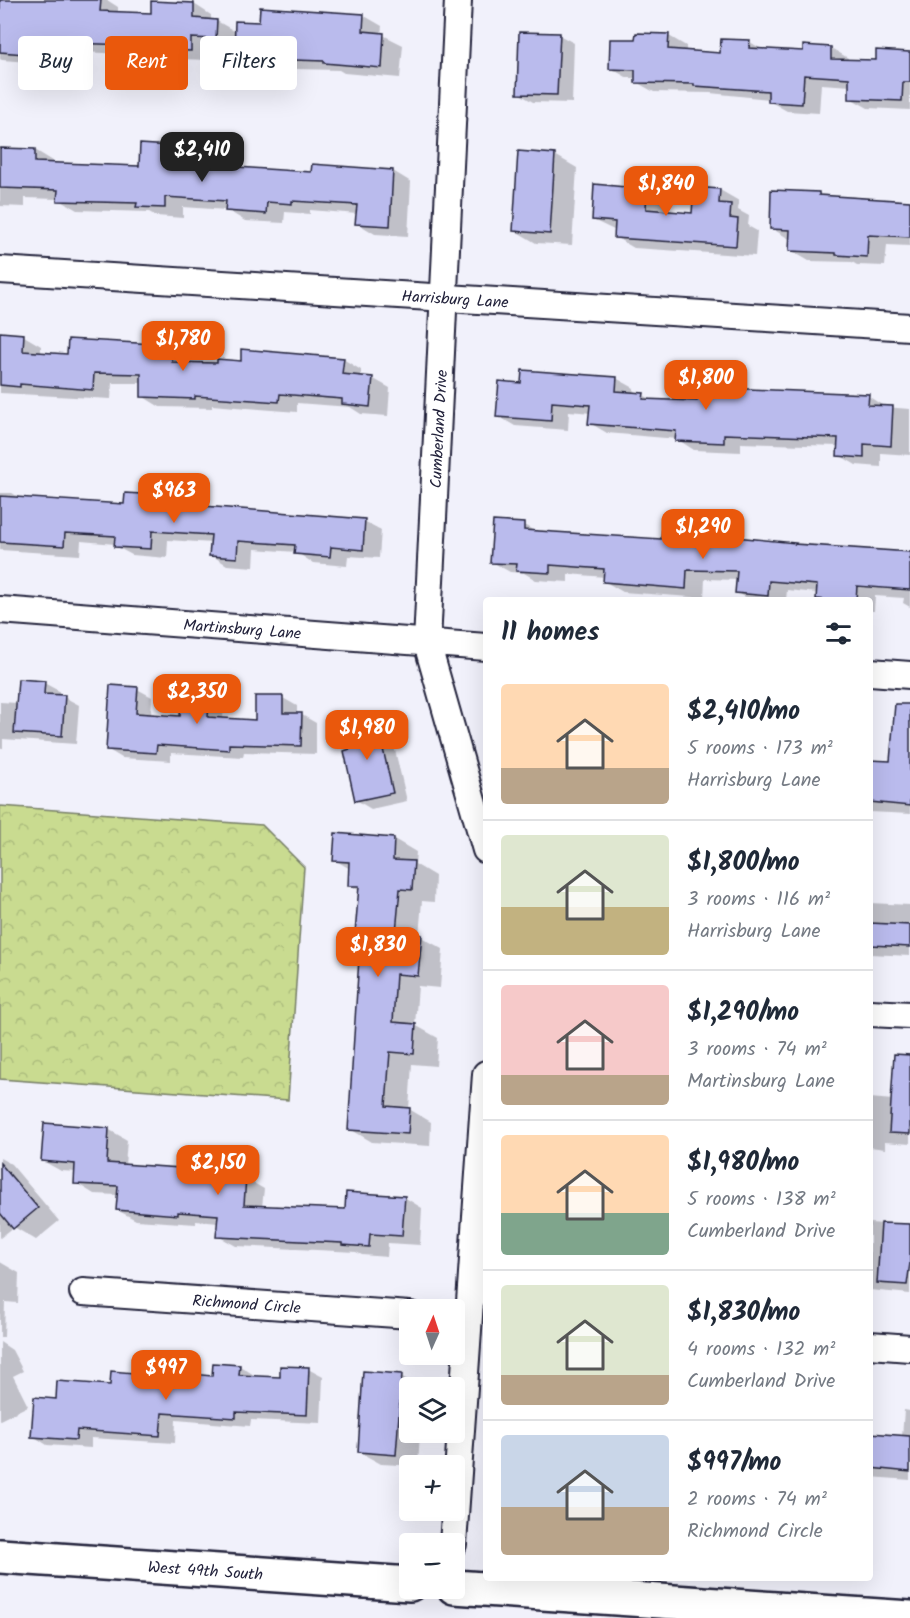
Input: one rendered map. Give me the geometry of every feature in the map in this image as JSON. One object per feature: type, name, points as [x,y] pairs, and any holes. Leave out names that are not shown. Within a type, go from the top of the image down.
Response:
[{"type":"street","name":"Cumberland Drive","points":[[458,0],[427,643],[483,839]]},
{"type":"street","name":"Harrisburg Lane","points":[[0,270],[910,327]]},
{"type":"street","name":"Martinsburg Lane","points":[[0,610],[483,647]]},
{"type":"street","points":[[873,672],[910,675]]},
{"type":"street","points":[[873,1013],[910,1015]]},
{"type":"street","points":[[454,1533],[483,1120]]},
{"type":"street","name":"Richmond Circle","points":[[83,1292],[399,1314]]},
{"type":"street","points":[[873,1345],[910,1348]]},
{"type":"street","name":"West 49th South","points":[[0,1557],[399,1583]]},
{"type":"street","points":[[465,1588],[812,1615],[895,1618]]},
{"type":"green space","points":[[0,806],[262,825],[304,867],[288,1100],[0,1079]]},
{"type":"building","points":[[0,0],[101,0],[100,11],[151,13],[151,1],[194,3],[194,18],[217,20],[216,36],[191,38],[191,51],[188,51],[188,36],[105,36],[105,44],[93,44],[93,36],[18,36],[18,53],[0,52]]},
{"type":"building","points":[[260,7],[364,14],[363,31],[384,33],[382,68],[297,60],[297,36],[235,36],[235,21],[259,22]]},
{"type":"building","points":[[519,32],[560,33],[557,95],[517,94]]},
{"type":"building","points":[[636,33],[669,34],[668,49],[720,53],[721,39],[750,40],[749,48],[803,51],[803,45],[831,47],[831,59],[876,60],[876,50],[910,52],[910,82],[903,82],[902,101],[849,99],[849,78],[804,75],[802,104],[768,102],[768,91],[694,86],[694,84],[635,83],[635,70],[609,69],[610,39],[635,39]]},
{"type":"building","points":[[140,144],[201,148],[200,161],[207,161],[207,165],[311,172],[312,164],[393,170],[390,226],[355,224],[357,205],[292,201],[292,204],[267,202],[266,214],[225,211],[226,201],[165,197],[165,208],[136,207],[137,203],[57,201],[58,190],[0,188],[0,148],[35,149],[35,162],[139,166]]},
{"type":"building","points":[[518,151],[555,154],[550,234],[513,231]]},
{"type":"building","points":[[594,184],[647,189],[646,209],[692,213],[694,187],[720,189],[719,203],[731,204],[730,218],[738,219],[736,246],[614,238],[615,222],[592,220]]},
{"type":"building","points":[[771,190],[910,201],[910,237],[868,235],[867,257],[789,251],[790,230],[770,229]]},
{"type":"building","points":[[0,332],[24,334],[23,351],[67,354],[68,339],[172,345],[172,362],[217,363],[217,359],[241,361],[241,349],[344,358],[342,374],[373,377],[370,407],[342,404],[342,399],[280,394],[279,402],[195,396],[195,399],[141,397],[141,374],[94,373],[93,390],[20,384],[20,387],[0,385]]},
{"type":"building","points":[[522,370],[617,377],[616,391],[644,393],[643,399],[697,401],[698,382],[726,383],[726,388],[869,394],[868,405],[893,406],[891,446],[864,444],[864,458],[837,456],[838,438],[724,434],[724,443],[675,441],[676,431],[588,424],[590,405],[552,402],[551,421],[496,417],[499,381],[521,383]]},
{"type":"building","points":[[125,493],[191,497],[191,505],[365,519],[363,550],[331,547],[330,557],[294,554],[295,545],[238,541],[237,558],[209,556],[211,535],[152,531],[151,549],[114,547],[115,536],[65,533],[64,546],[0,542],[0,496],[124,504]]},
{"type":"building","points":[[493,521],[524,523],[524,530],[661,539],[662,530],[715,532],[715,535],[795,544],[910,552],[910,590],[857,586],[856,597],[816,597],[817,585],[769,581],[768,596],[735,593],[737,571],[687,570],[686,589],[603,582],[604,569],[550,565],[550,573],[516,571],[517,564],[490,563]]},
{"type":"building","points":[[18,679],[45,681],[44,694],[65,695],[62,736],[14,733]]},
{"type":"building","points":[[110,685],[138,687],[136,713],[180,716],[182,690],[210,692],[208,717],[255,720],[255,696],[283,696],[283,713],[302,713],[301,746],[229,744],[229,750],[157,745],[156,753],[106,750]]},
{"type":"building","points":[[895,704],[910,704],[910,806],[873,802],[873,760],[890,761]]},
{"type":"building","points":[[376,718],[393,793],[355,801],[344,751],[350,749],[344,726]]},
{"type":"building","points":[[335,833],[394,838],[393,860],[414,861],[412,890],[400,889],[396,932],[422,935],[418,976],[396,974],[393,1022],[416,1024],[414,1054],[390,1052],[386,1106],[410,1108],[408,1134],[348,1130],[359,958],[353,957],[359,886],[348,886],[349,862],[333,861]]},
{"type":"building","points":[[873,923],[910,925],[910,947],[873,945]]},
{"type":"building","points":[[894,1054],[910,1055],[910,1134],[889,1133]]},
{"type":"building","points":[[44,1123],[109,1128],[107,1163],[181,1168],[181,1172],[246,1177],[244,1205],[345,1209],[346,1192],[405,1196],[402,1236],[370,1234],[369,1247],[342,1245],[342,1243],[216,1237],[218,1215],[178,1212],[178,1215],[116,1210],[118,1186],[74,1184],[75,1164],[41,1161]]},
{"type":"building","points":[[0,1163],[38,1208],[13,1229],[0,1213]]},
{"type":"building","points":[[881,1223],[910,1224],[910,1263],[907,1285],[877,1283]]},
{"type":"building","points":[[213,1363],[240,1365],[239,1375],[280,1377],[280,1366],[309,1367],[307,1415],[236,1412],[236,1418],[162,1413],[160,1436],[77,1430],[76,1440],[31,1437],[34,1397],[56,1399],[57,1381],[110,1385],[111,1371],[181,1377],[181,1373],[212,1376]]},
{"type":"building","points":[[363,1371],[402,1374],[402,1377],[399,1377],[396,1455],[358,1452]]},
{"type":"building","points":[[873,1433],[910,1436],[910,1472],[873,1468]]}]
